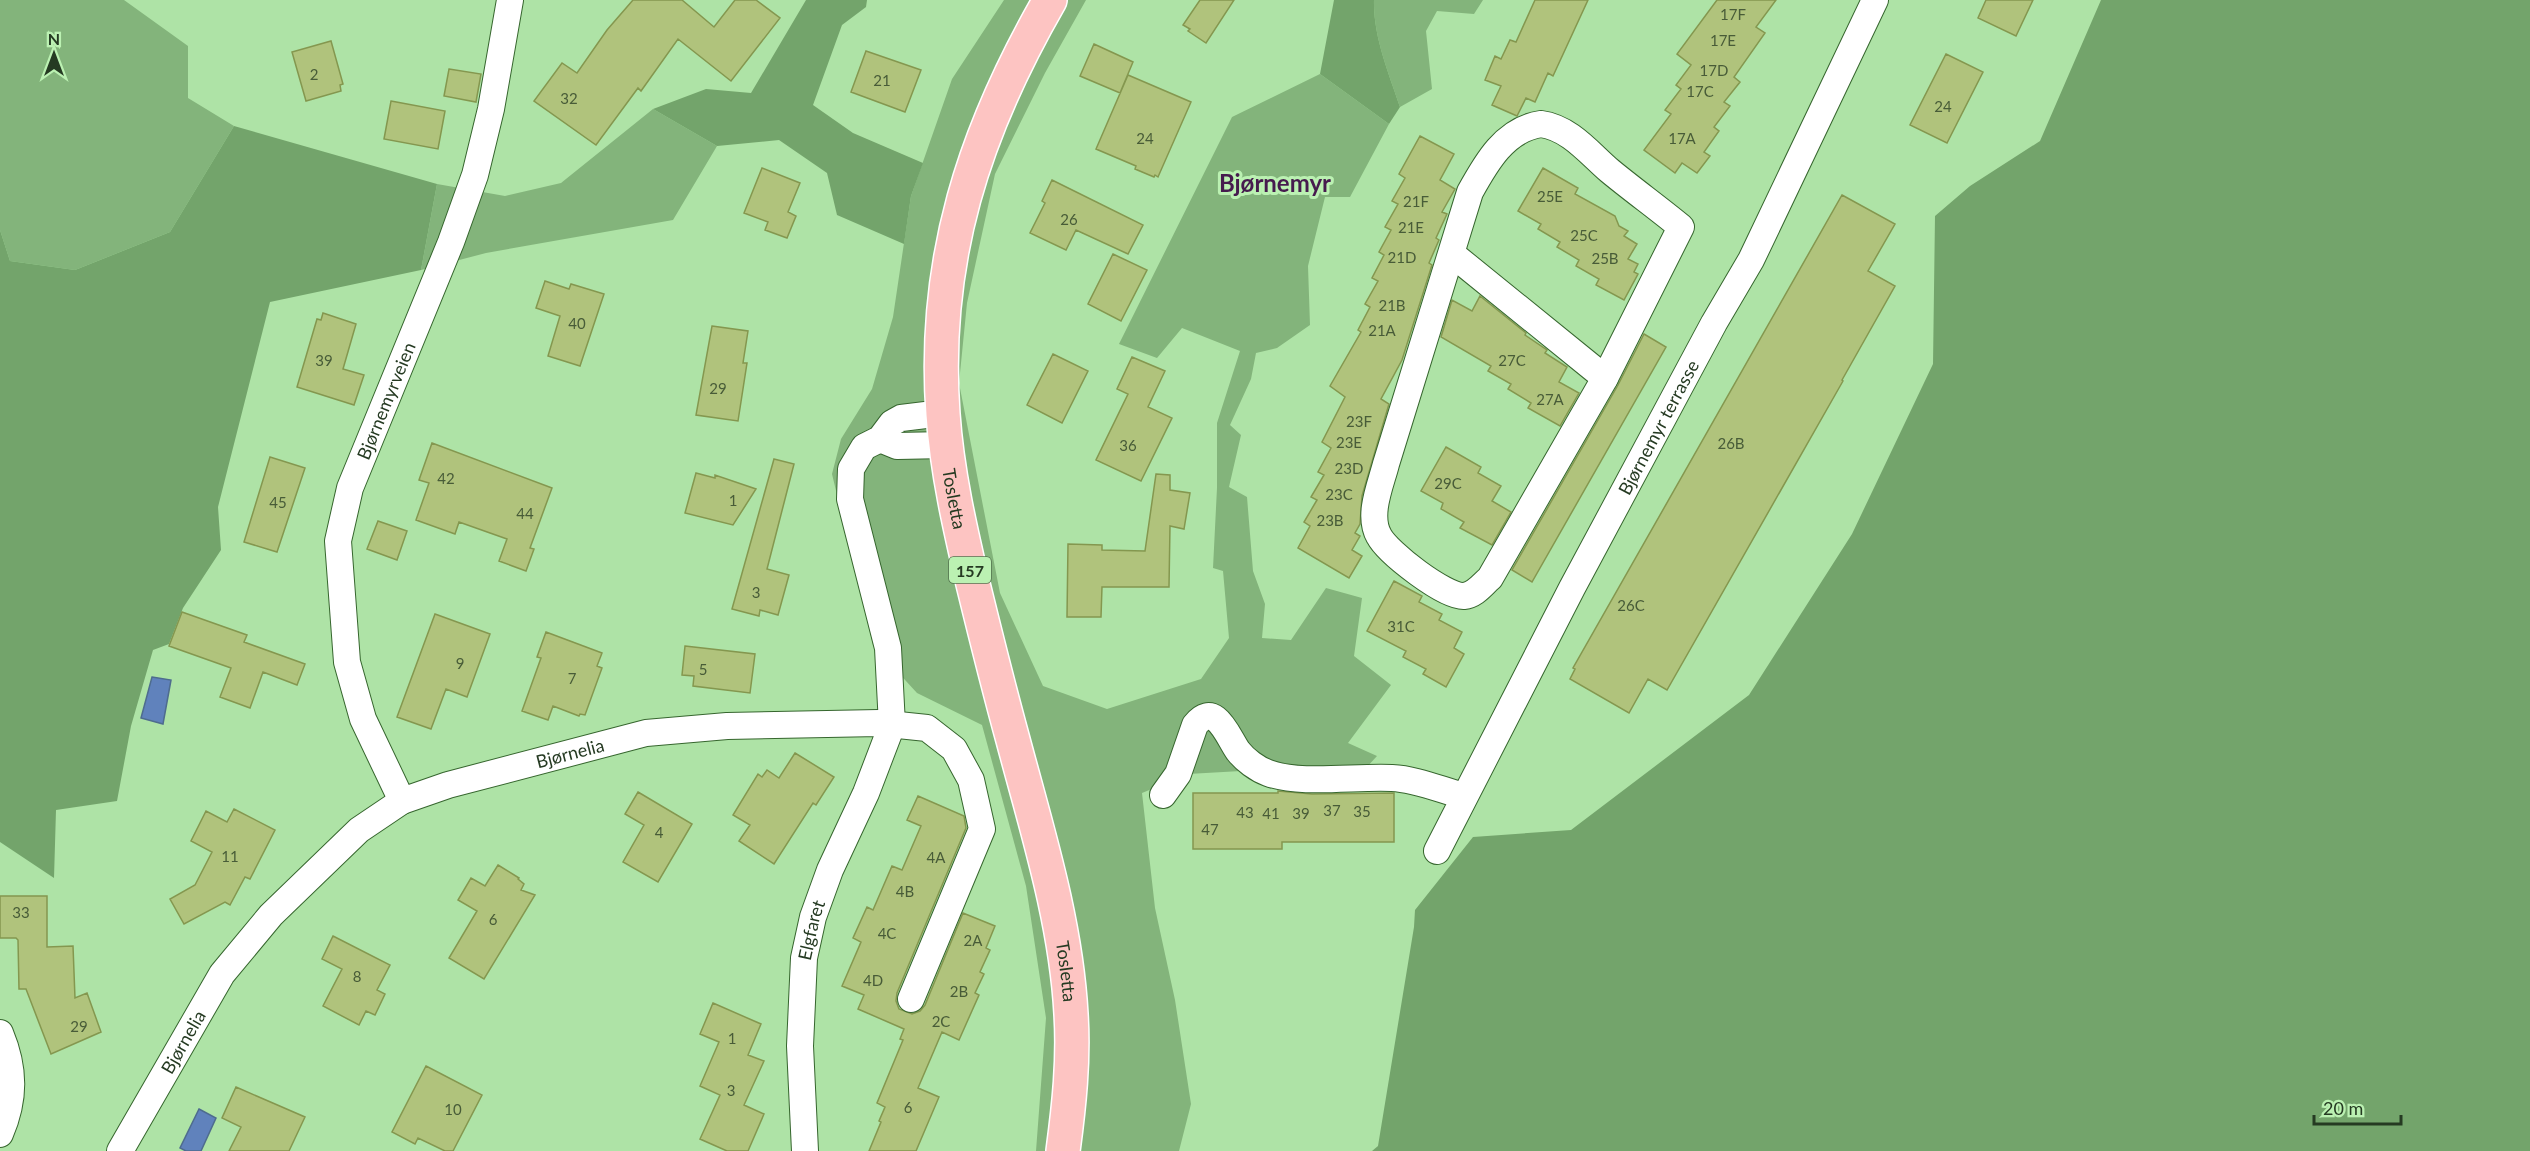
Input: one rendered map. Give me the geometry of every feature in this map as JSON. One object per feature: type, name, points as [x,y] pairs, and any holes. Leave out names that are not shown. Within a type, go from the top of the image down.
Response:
[{"type":"main road","name":"Tosletta","points":[[1050,0],[999,97],[972,169],[957,226],[943,311],[942,413],[958,518],[990,655],[1044,859],[1064,950],[1071,1016],[1071,1056],[1064,1151]]},
{"type":"street","name":"Bjørnemyrveien","points":[[402,801],[363,719],[346,662],[338,541],[350,488],[451,242],[475,175],[491,109],[510,0]]},
{"type":"street","name":"Bjørnemyr terrasse","points":[[1437,850],[1708,333],[1751,260],[1875,0]]},
{"type":"street","points":[[1541,124],[1552,125],[1578,141],[1609,170],[1681,227],[1605,378],[1490,578],[1475,592],[1465,596],[1452,595],[1395,554],[1378,535],[1375,509],[1391,447],[1470,192],[1495,152],[1508,139],[1518,131],[1541,124]]},
{"type":"street","points":[[1452,254],[1605,378]]},
{"type":"street","points":[[892,725],[888,648],[856,527],[849,484],[851,469],[864,447],[880,438],[892,423],[901,418],[942,413]]},
{"type":"street","points":[[880,438],[897,446],[946,445]]},
{"type":"street","points":[[1163,795],[1178,774],[1195,725],[1199,719],[1207,716],[1216,718],[1244,757],[1268,773],[1288,777],[1394,778],[1464,796]]},
{"type":"street","name":"Bjørnelia","points":[[120,1151],[222,975],[271,915],[359,830],[402,801],[448,785],[646,733],[727,726],[828,722],[892,725],[927,728],[954,749],[971,780],[982,829],[911,999]]},
{"type":"street","name":"Elgfaret","points":[[805,1151],[800,1046],[804,958],[813,917],[830,870],[866,793],[892,725]]},
{"type":"street","points":[[0,1033],[6,1048],[13,1093],[9,1114],[0,1134]]},
{"type":"green space","points":[[0,0],[124,0],[188,46],[188,98],[234,126],[170,232],[75,270],[10,261],[0,230]]},
{"type":"green space","points":[[806,0],[867,0],[866,7],[842,25],[813,105],[853,133],[923,163],[911,196],[904,244],[837,215],[827,173],[779,140],[717,146],[653,109],[706,89],[751,93]]},
{"type":"green space","points":[[1004,0],[1086,0],[1045,73],[995,174],[967,303],[959,383],[1000,593],[1043,686],[1107,709],[1201,679],[1229,638],[1223,571],[1213,568],[1217,423],[1240,351],[1182,328],[1157,358],[1119,344],[1232,117],[1320,74],[1389,124],[1350,197],[1325,197],[1308,266],[1310,325],[1277,348],[1256,353],[1251,379],[1230,425],[1241,435],[1229,487],[1247,497],[1253,571],[1265,604],[1262,638],[1291,640],[1326,588],[1362,598],[1354,656],[1391,685],[1348,743],[1377,756],[1366,768],[1292,768],[1188,774],[1142,793],[1155,908],[1175,1000],[1191,1104],[1179,1151],[1036,1151],[1046,1018],[1026,886],[982,725],[917,693],[873,645],[832,474],[841,439],[872,389],[893,317],[911,196],[952,79]]},
{"type":"green space","points":[[1334,0],[1374,0],[1379,41],[1400,107],[1389,124],[1320,74]]},
{"type":"green space","points":[[1374,0],[1483,0],[1474,14],[1437,11],[1426,31],[1432,89],[1400,107],[1379,41]]},
{"type":"green space","points":[[2101,0],[2530,0],[2530,1151],[1372,1151],[1378,1146],[1415,910],[1473,837],[1571,830],[1749,695],[1852,534],[1933,364],[1935,216],[1970,186],[2040,141]]},
{"type":"green space","points":[[653,109],[717,146],[673,220],[486,253],[421,270],[437,184],[505,196],[561,183]]},
{"type":"green space","points":[[234,126],[437,184],[421,270],[270,302],[218,507],[221,550],[183,608],[169,644],[153,650],[131,726],[117,801],[56,810],[54,878],[0,842],[0,230],[10,261],[75,270],[170,232]]},
{"type":"water","points":[[152,677],[171,680],[163,724],[141,718]]},
{"type":"water","points":[[199,1109],[216,1118],[201,1151],[186,1151],[180,1148]]},
{"type":"building","points":[[633,0],[682,0],[714,27],[735,0],[756,0],[780,18],[731,81],[678,39],[641,91],[638,88],[596,145],[534,101],[562,63],[577,73],[607,30]]},
{"type":"building","points":[[1200,0],[1234,0],[1206,43],[1183,25]]},
{"type":"building","points":[[1535,0],[1588,0],[1553,76],[1548,73],[1535,102],[1526,98],[1517,116],[1492,105],[1501,86],[1485,80],[1495,56],[1501,59],[1510,40],[1516,42]]},
{"type":"building","points":[[1717,0],[1776,0],[1756,27],[1765,33],[1734,77],[1740,82],[1724,102],[1730,106],[1714,127],[1719,131],[1704,152],[1710,156],[1697,173],[1682,163],[1675,173],[1644,150],[1671,114],[1665,110],[1681,89],[1676,85],[1691,65],[1677,54]]},
{"type":"building","points":[[1986,0],[2033,0],[2016,36],[1978,18]]},
{"type":"building","points":[[331,41],[343,84],[340,85],[341,91],[306,101],[292,52]]},
{"type":"building","points":[[1094,44],[1133,62],[1120,93],[1080,76]]},
{"type":"building","points":[[866,51],[921,70],[905,112],[851,92]]},
{"type":"building","points":[[1946,54],[1983,72],[1947,143],[1910,125]]},
{"type":"building","points":[[449,69],[481,74],[476,102],[444,96]]},
{"type":"building","points":[[1128,75],[1191,102],[1158,177],[1135,169],[1136,166],[1096,149]]},
{"type":"building","points":[[391,101],[445,111],[438,149],[384,139]]},
{"type":"building","points":[[1420,136],[1454,154],[1440,180],[1455,189],[1442,212],[1447,214],[1436,238],[1439,240],[1429,263],[1432,265],[1402,360],[1381,399],[1389,404],[1362,496],[1360,524],[1355,533],[1360,536],[1352,550],[1362,556],[1349,578],[1298,548],[1310,526],[1304,522],[1317,500],[1311,497],[1324,475],[1318,472],[1331,448],[1322,442],[1345,397],[1330,386],[1361,332],[1358,330],[1370,307],[1365,304],[1378,281],[1372,278],[1384,255],[1379,252],[1391,230],[1385,227],[1398,204],[1392,201],[1405,178],[1399,174]]},
{"type":"building","points":[[762,168],[800,183],[788,212],[796,216],[787,238],[765,230],[768,222],[744,213]]},
{"type":"building","points":[[1543,168],[1578,188],[1575,194],[1615,216],[1619,226],[1628,231],[1624,236],[1637,244],[1628,259],[1638,264],[1634,272],[1638,274],[1624,300],[1596,285],[1599,279],[1576,266],[1579,260],[1557,247],[1560,242],[1538,229],[1541,224],[1518,211]]},
{"type":"building","points":[[1052,180],[1143,225],[1128,254],[1076,230],[1066,250],[1030,233],[1045,203],[1042,201]]},
{"type":"building","points":[[1842,195],[1895,224],[1868,271],[1895,286],[1667,690],[1648,679],[1629,713],[1570,679],[1575,669],[1573,668]]},
{"type":"building","points":[[1113,254],[1147,270],[1121,321],[1088,304]]},
{"type":"building","points":[[545,281],[569,289],[571,284],[604,294],[580,366],[548,356],[560,316],[536,308]]},
{"type":"building","points":[[1480,296],[1526,333],[1525,335],[1547,350],[1545,353],[1567,367],[1559,382],[1579,393],[1560,426],[1528,408],[1531,403],[1508,389],[1511,384],[1488,371],[1491,366],[1441,337],[1452,300],[1472,311]]},
{"type":"building","points":[[323,313],[356,324],[343,369],[364,375],[354,405],[297,387],[317,319],[321,320]]},
{"type":"building","points":[[712,326],[748,331],[743,363],[747,363],[738,421],[696,415]]},
{"type":"building","points":[[1644,334],[1666,347],[1532,582],[1512,570],[1618,385]]},
{"type":"building","points":[[1053,354],[1088,371],[1062,423],[1027,405]]},
{"type":"building","points":[[1132,357],[1165,371],[1148,407],[1172,418],[1141,481],[1096,460],[1128,394],[1117,389]]},
{"type":"building","points":[[432,443],[552,488],[530,548],[534,549],[526,571],[499,561],[507,539],[459,522],[455,534],[416,520],[429,483],[419,480]]},
{"type":"building","points":[[1446,447],[1481,467],[1478,473],[1501,486],[1492,501],[1511,512],[1492,545],[1460,528],[1464,522],[1441,509],[1443,503],[1421,491]]},
{"type":"building","points":[[270,457],[305,468],[277,552],[244,542]]},
{"type":"building","points":[[774,459],[794,464],[767,569],[789,575],[778,615],[760,610],[759,616],[732,609]]},
{"type":"building","points":[[696,473],[715,478],[715,475],[756,489],[733,525],[685,513]]},
{"type":"building","points":[[1156,474],[1170,475],[1170,490],[1190,493],[1184,529],[1170,526],[1169,587],[1102,587],[1101,617],[1067,617],[1068,544],[1102,545],[1102,550],[1145,551]]},
{"type":"building","points":[[378,521],[407,531],[397,560],[367,549]]},
{"type":"building","points":[[1394,581],[1422,596],[1419,602],[1442,614],[1439,620],[1462,632],[1454,648],[1464,654],[1446,687],[1423,674],[1426,669],[1403,657],[1406,651],[1367,631]]},
{"type":"building","points":[[182,612],[247,635],[244,642],[305,664],[297,685],[263,672],[250,708],[220,697],[231,668],[169,646]]},
{"type":"building","points":[[435,614],[490,634],[467,697],[446,689],[431,729],[397,717]]},
{"type":"building","points":[[546,632],[602,653],[597,666],[602,668],[585,715],[580,714],[579,716],[553,706],[548,720],[522,711],[541,658],[537,657]]},
{"type":"building","points":[[685,646],[755,654],[750,693],[693,686],[694,676],[682,675]]},
{"type":"building","points":[[795,753],[834,777],[816,805],[813,803],[774,864],[739,841],[750,825],[733,815],[758,774],[762,777],[767,770],[779,778]]},
{"type":"building","points":[[1278,791],[1312,794],[1394,793],[1394,842],[1282,842],[1282,849],[1193,849],[1193,793],[1278,793]]},
{"type":"building","points":[[638,792],[692,824],[658,882],[623,862],[644,825],[625,814]]},
{"type":"building","points":[[918,796],[964,816],[966,828],[897,993],[896,1001],[899,1009],[912,1014],[920,1011],[925,1005],[963,913],[995,926],[986,948],[990,950],[980,972],[984,974],[975,993],[979,995],[959,1040],[942,1032],[918,1088],[939,1097],[916,1151],[869,1151],[885,1107],[877,1103],[903,1040],[900,1039],[904,1029],[858,1009],[864,995],[842,986],[861,942],[853,938],[867,907],[873,910],[892,866],[902,870],[921,826],[907,820]]},
{"type":"building","points":[[234,809],[275,830],[250,879],[245,877],[230,905],[225,902],[184,924],[170,899],[195,885],[212,852],[191,841],[206,811],[227,822]]},
{"type":"building","points":[[498,865],[519,878],[524,884],[521,890],[535,895],[484,979],[449,958],[477,911],[458,900],[471,878],[485,886]]},
{"type":"building","points":[[0,896],[47,896],[47,947],[73,946],[75,998],[87,993],[101,1032],[51,1054],[26,989],[19,989],[18,940],[0,938]]},
{"type":"building","points":[[333,936],[390,965],[377,990],[385,994],[375,1015],[366,1011],[359,1025],[323,1006],[342,969],[322,959]]},
{"type":"building","points":[[713,1003],[761,1024],[748,1055],[764,1061],[744,1105],[764,1114],[748,1151],[727,1151],[700,1139],[720,1095],[700,1086],[719,1042],[700,1034]]},
{"type":"building","points":[[426,1066],[482,1095],[453,1151],[445,1151],[418,1138],[415,1144],[392,1132]]},
{"type":"building","points":[[236,1087],[305,1117],[289,1151],[229,1151],[241,1127],[222,1118]]},
{"type":"district","name":"Bjørnemyr","points":[[1275,182]]}]
